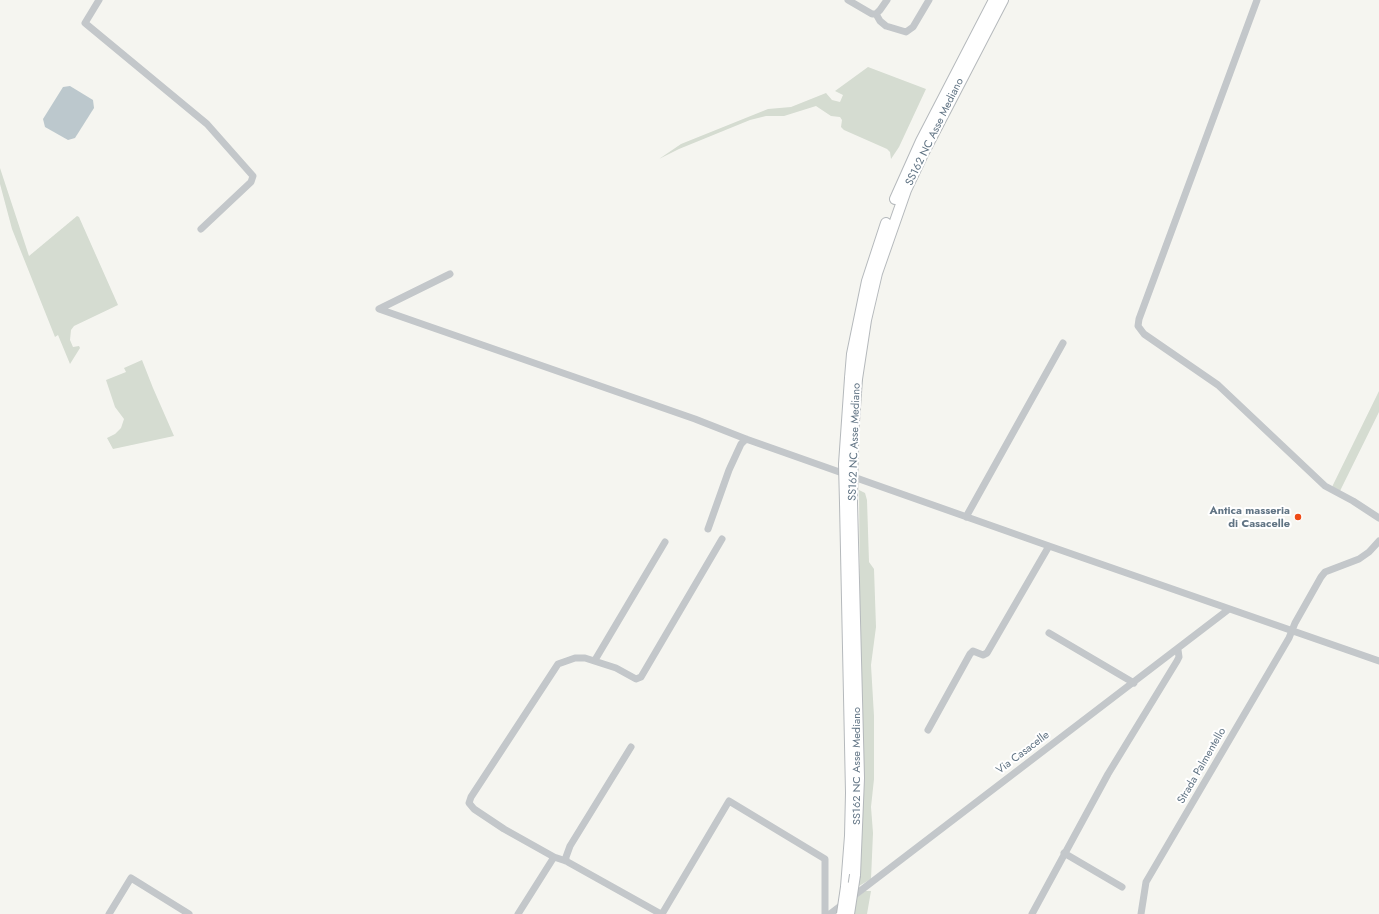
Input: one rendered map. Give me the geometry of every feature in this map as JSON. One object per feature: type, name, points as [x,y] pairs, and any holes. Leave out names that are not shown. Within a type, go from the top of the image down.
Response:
[{"type":"highway","name":"SS162 NC Asse Mediano","points":[[987,22],[994,0]]},
{"type":"highway","name":"SS162 NC Asse Mediano","points":[[842,914],[846,887],[851,793],[849,503],[853,434],[853,378],[866,320],[872,277],[906,190],[946,99],[987,22],[1002,0]]},
{"type":"highway","name":"SS162 NC Asse Mediano","points":[[849,503],[859,778],[855,875],[850,914]]},
{"type":"street","points":[[99,0],[85,23],[207,124],[253,176],[251,182],[201,229]]},
{"type":"street","points":[[848,0],[868,12],[876,14],[880,21],[886,26],[906,32],[914,27],[929,0]]},
{"type":"street","points":[[876,14],[887,0]]},
{"type":"street","points":[[1257,0],[1139,319],[1138,326],[1144,334],[1218,385],[1325,486],[1353,501],[1379,518]]},
{"type":"street","points":[[450,274],[379,309],[695,419],[746,439],[966,517],[1379,660]]},
{"type":"street","points":[[966,517],[1062,343]]},
{"type":"street","points":[[708,529],[729,470],[741,444],[746,439]]},
{"type":"street","points":[[722,539],[640,677],[636,679],[595,660],[574,658],[558,664],[471,797],[469,803],[474,809],[504,829],[662,914],[729,801],[825,859],[825,914]]},
{"type":"street","name":"Strada Palmentello","points":[[1140,914],[1146,882],[1325,572],[1360,559],[1379,541]]},
{"type":"street","points":[[595,660],[666,542]]},
{"type":"street","points":[[928,730],[970,654],[973,651],[983,655],[987,653],[1049,546]]},
{"type":"street","name":"Via Casacelle","points":[[830,914],[1178,650],[1229,609]]},
{"type":"street","points":[[1049,633],[1134,683]]},
{"type":"street","points":[[1032,914],[1108,774],[1180,657],[1178,650]]},
{"type":"street","points":[[566,861],[570,846],[630,747]]},
{"type":"street","points":[[1064,854],[1122,887]]},
{"type":"street","points":[[518,914],[554,857]]},
{"type":"street","points":[[109,914],[131,878],[189,914]]},
{"type":"shaded area","points":[[868,67],[926,89],[899,147],[891,159],[890,152],[887,149],[844,130],[841,127],[842,120],[840,117],[831,116],[816,106],[784,116],[766,116],[750,120],[679,149],[659,159],[681,144],[768,109],[791,107],[826,93],[832,100],[840,102],[843,95],[835,91]]},
{"type":"shaded area","points":[[70,86],[93,100],[94,108],[75,138],[68,140],[45,127],[43,119],[63,87]]},
{"type":"shaded area","points":[[0,168],[29,256],[77,216],[79,217],[118,305],[74,326],[71,330],[70,340],[73,347],[79,346],[80,348],[70,364],[58,335],[55,337],[12,229],[0,184]]},
{"type":"shaded area","points":[[142,360],[174,436],[113,449],[107,438],[115,434],[121,428],[124,419],[115,407],[106,380],[126,372],[124,368]]},
{"type":"shaded area","points":[[1379,391],[1379,412],[1339,493],[1331,489]]},
{"type":"shaded area","points":[[859,490],[865,493],[867,500],[869,562],[874,569],[876,627],[871,665],[874,716],[874,779],[871,807],[873,833],[871,879],[859,886],[862,834]]},
{"type":"shaded area","points":[[865,891],[871,891],[867,914],[854,914],[856,898]]},
{"type":"place","name":"Antica masseria di Casacelle","points":[[1298,517]]}]
